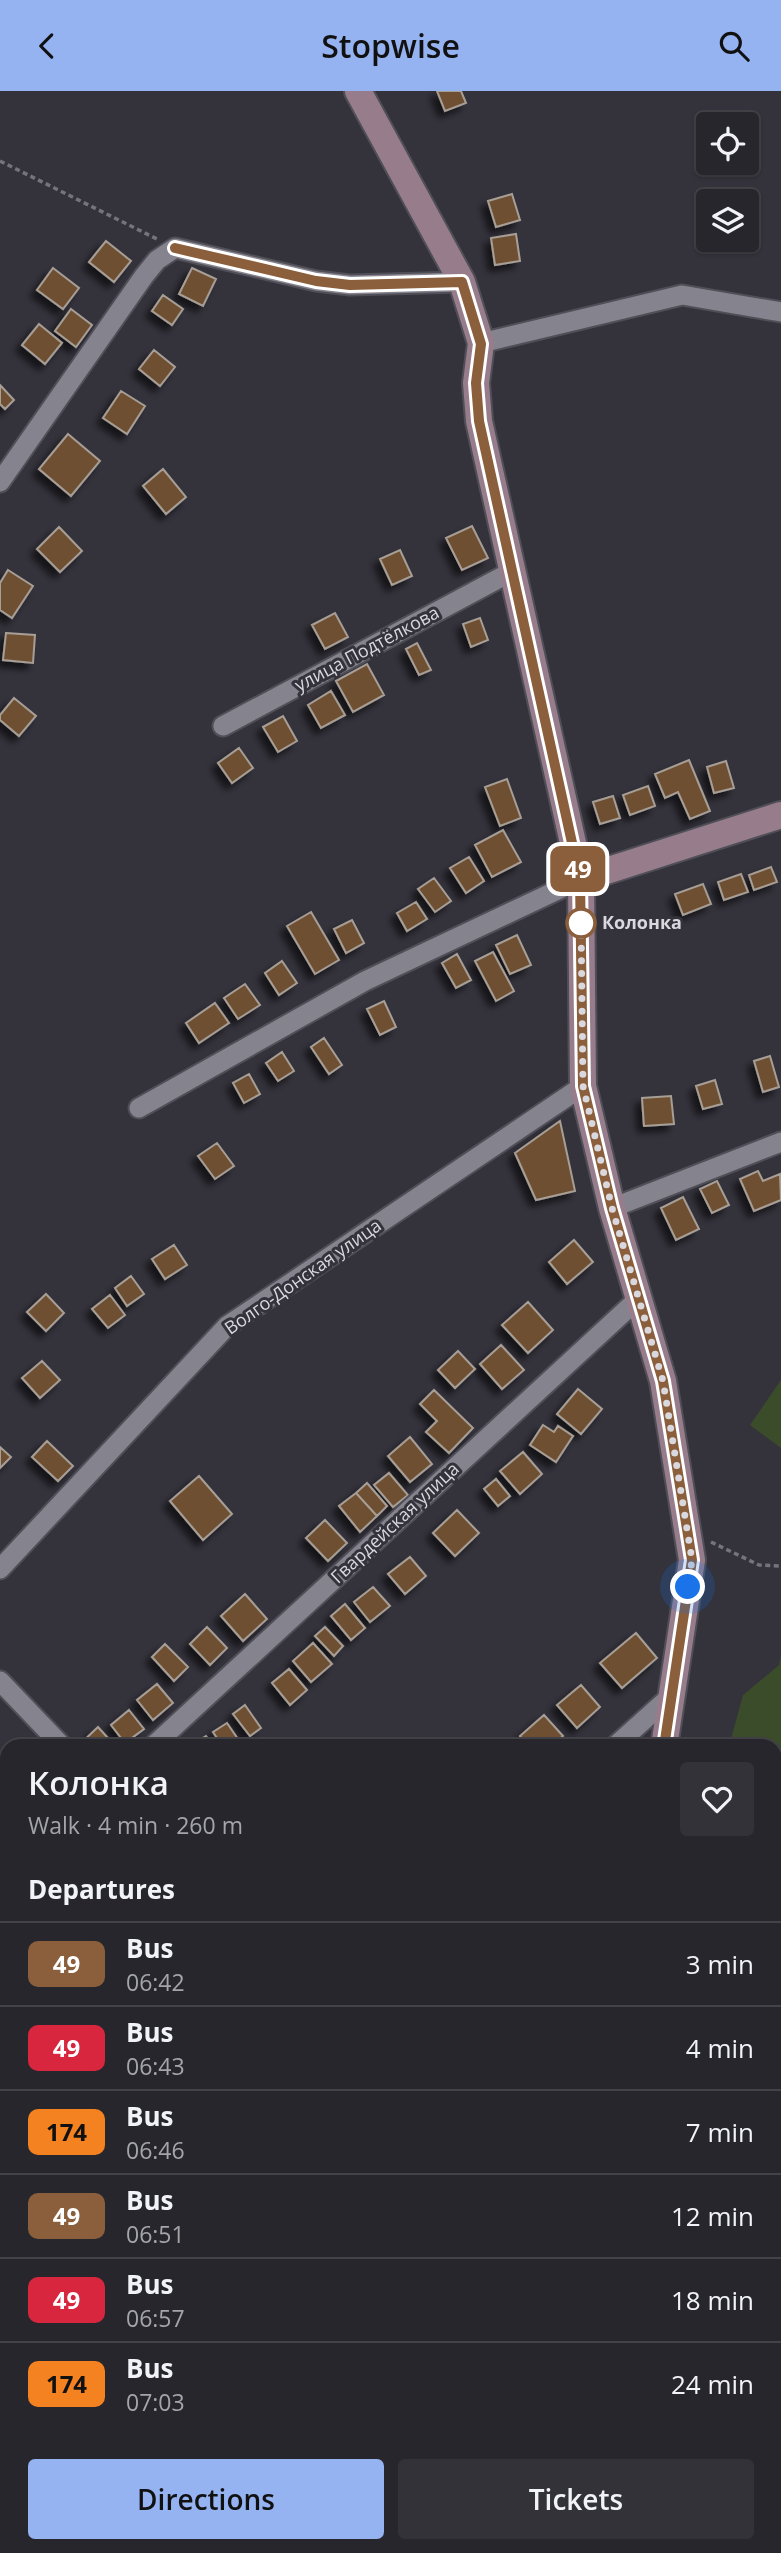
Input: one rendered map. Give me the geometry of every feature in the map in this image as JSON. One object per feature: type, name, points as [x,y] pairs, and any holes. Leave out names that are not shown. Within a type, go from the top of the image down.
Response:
[{"type":"street","points":[[358,91],[462,282],[481,344],[476,383],[479,421],[580,879],[583,1086],[612,1208],[663,1381],[692,1560],[665,1739]]},
{"type":"street","points":[[0,482],[144,276],[157,260],[175,248],[316,281],[350,285],[462,282]]},
{"type":"street","points":[[481,344],[682,295],[781,312]]},
{"type":"street","name":"улица Подтёлкова","points":[[223,726],[511,572]]},
{"type":"street","points":[[139,1108],[365,981],[580,879],[781,815]]},
{"type":"street","name":"Волго-Донская улица","points":[[0,1569],[228,1326],[583,1086]]},
{"type":"street","points":[[612,1208],[781,1142]]},
{"type":"street","name":"Гвардейская улица","points":[[161,1739],[638,1299]]},
{"type":"street","points":[[0,1681],[54,1739]]},
{"type":"street","points":[[623,1739],[673,1694]]},
{"type":"path","points":[[0,161],[175,248]]},
{"type":"path","points":[[687,1530],[759,1565],[781,1566]]},
{"type":"green space","points":[[781,1380],[781,1448],[750,1425]]},
{"type":"green space","points":[[781,1656],[781,1739],[731,1739],[743,1695],[779,1665]]},
{"type":"building","points":[[437,91],[461,91],[466,103],[445,111]]},
{"type":"building","points":[[512,194],[520,220],[496,227],[488,201]]},
{"type":"building","points":[[516,234],[520,261],[495,265],[491,238]]},
{"type":"building","points":[[106,241],[131,261],[114,282],[89,262]]},
{"type":"building","points":[[53,268],[79,288],[63,309],[37,290]]},
{"type":"building","points":[[192,268],[216,279],[203,306],[179,294]]},
{"type":"building","points":[[163,295],[183,309],[172,325],[152,311]]},
{"type":"building","points":[[71,309],[92,325],[76,347],[55,331]]},
{"type":"building","points":[[39,324],[62,343],[45,364],[22,345]]},
{"type":"building","points":[[154,350],[175,367],[160,386],[139,369]]},
{"type":"building","points":[[0,385],[14,400],[5,409],[0,404]]},
{"type":"building","points":[[121,391],[145,406],[127,434],[103,418]]},
{"type":"building","points":[[68,434],[100,461],[71,496],[39,469]]},
{"type":"building","points":[[163,469],[186,497],[166,514],[143,486]]},
{"type":"building","points":[[472,526],[488,558],[462,570],[446,538]]},
{"type":"building","points":[[59,527],[82,551],[60,572],[37,549]]},
{"type":"building","points":[[400,550],[412,576],[392,585],[380,559]]},
{"type":"building","points":[[8,570],[33,586],[12,618],[0,610],[0,583]]},
{"type":"building","points":[[335,613],[348,637],[325,649],[312,625]]},
{"type":"building","points":[[480,618],[488,640],[471,647],[463,624]]},
{"type":"building","points":[[6,633],[35,635],[33,663],[3,660]]},
{"type":"building","points":[[417,643],[431,670],[419,675],[406,649]]},
{"type":"building","points":[[367,664],[384,695],[353,712],[336,681]]},
{"type":"building","points":[[331,691],[345,715],[321,728],[308,705]]},
{"type":"building","points":[[14,698],[36,716],[19,736],[0,720],[0,715]]},
{"type":"building","points":[[283,716],[297,741],[278,752],[263,727]]},
{"type":"building","points":[[239,748],[253,768],[232,783],[218,763]]},
{"type":"building","points":[[689,760],[710,811],[690,819],[678,792],[665,798],[655,774]]},
{"type":"building","points":[[726,761],[734,788],[714,793],[707,767]]},
{"type":"building","points":[[507,779],[521,818],[500,826],[485,787]]},
{"type":"building","points":[[648,786],[655,806],[630,815],[623,795]]},
{"type":"building","points":[[613,796],[620,818],[600,824],[593,802]]},
{"type":"building","points":[[503,830],[521,862],[492,877],[475,845]]},
{"type":"building","points":[[469,857],[484,881],[466,893],[450,868]]},
{"type":"building","points":[[771,867],[777,882],[754,890],[749,875]]},
{"type":"building","points":[[741,874],[748,892],[724,900],[718,882]]},
{"type":"building","points":[[434,878],[451,901],[435,912],[418,889]]},
{"type":"building","points":[[703,884],[711,904],[683,915],[675,894]]},
{"type":"building","points":[[416,902],[427,919],[407,931],[397,913]]},
{"type":"building","points":[[311,912],[339,960],[315,974],[287,926]]},
{"type":"building","points":[[352,920],[364,943],[346,953],[334,929]]},
{"type":"building","points":[[517,935],[531,965],[510,974],[496,945]]},
{"type":"building","points":[[493,952],[514,991],[496,1001],[475,961]]},
{"type":"building","points":[[457,954],[471,980],[456,988],[442,963]]},
{"type":"building","points":[[282,961],[297,983],[279,995],[265,973]]},
{"type":"building","points":[[245,984],[260,1005],[238,1019],[224,998]]},
{"type":"building","points":[[384,1001],[396,1027],[380,1035],[367,1009]]},
{"type":"building","points":[[215,1003],[229,1023],[199,1043],[186,1023]]},
{"type":"building","points":[[324,1038],[342,1065],[329,1074],[311,1047]]},
{"type":"building","points":[[282,1052],[294,1071],[278,1081],[266,1063]]},
{"type":"building","points":[[770,1056],[779,1087],[763,1092],[754,1061]]},
{"type":"building","points":[[249,1074],[260,1094],[244,1103],[233,1083]]},
{"type":"building","points":[[715,1080],[722,1104],[703,1109],[696,1086]]},
{"type":"building","points":[[671,1096],[674,1124],[644,1126],[642,1098]]},
{"type":"building","points":[[560,1121],[575,1191],[536,1200],[515,1153]]},
{"type":"building","points":[[217,1143],[234,1166],[215,1179],[198,1156]]},
{"type":"building","points":[[758,1171],[763,1181],[780,1174],[781,1200],[754,1211],[740,1179]]},
{"type":"building","points":[[717,1181],[729,1205],[712,1213],[700,1189]]},
{"type":"building","points":[[683,1197],[699,1229],[676,1240],[661,1208]]},
{"type":"building","points":[[574,1240],[593,1262],[567,1284],[549,1262]]},
{"type":"building","points":[[174,1245],[187,1265],[165,1279],[152,1259]]},
{"type":"building","points":[[131,1276],[144,1294],[127,1306],[115,1288]]},
{"type":"building","points":[[46,1294],[64,1313],[46,1331],[27,1312]]},
{"type":"building","points":[[110,1295],[125,1315],[108,1328],[92,1309]]},
{"type":"building","points":[[528,1302],[553,1330],[528,1353],[502,1325]]},
{"type":"building","points":[[501,1345],[524,1370],[502,1389],[480,1364]]},
{"type":"building","points":[[458,1351],[475,1369],[455,1388],[438,1370]]},
{"type":"building","points":[[42,1361],[60,1380],[40,1398],[22,1378]]},
{"type":"building","points":[[578,1389],[602,1409],[581,1434],[557,1414]]},
{"type":"building","points":[[434,1390],[473,1428],[449,1453],[426,1432],[437,1421],[420,1404]]},
{"type":"building","points":[[543,1425],[554,1432],[558,1426],[573,1436],[556,1462],[530,1445]]},
{"type":"building","points":[[410,1437],[432,1464],[410,1482],[388,1456]]},
{"type":"building","points":[[47,1441],[73,1466],[58,1481],[32,1457]]},
{"type":"building","points":[[0,1447],[11,1457],[0,1468]]},
{"type":"building","points":[[523,1452],[542,1474],[520,1494],[500,1471]]},
{"type":"building","points":[[389,1473],[408,1495],[393,1507],[374,1485]]},
{"type":"building","points":[[199,1476],[232,1514],[203,1540],[170,1501]]},
{"type":"building","points":[[496,1479],[510,1496],[498,1506],[484,1489]]},
{"type":"building","points":[[367,1483],[387,1506],[377,1516],[356,1493]]},
{"type":"building","points":[[356,1493],[377,1516],[360,1532],[339,1506]]},
{"type":"building","points":[[457,1510],[479,1533],[455,1556],[433,1533]]},
{"type":"building","points":[[325,1520],[347,1543],[328,1561],[306,1538]]},
{"type":"building","points":[[410,1557],[426,1576],[405,1594],[388,1574]]},
{"type":"building","points":[[373,1587],[390,1606],[370,1622],[354,1602]]},
{"type":"building","points":[[245,1594],[267,1619],[243,1641],[221,1616]]},
{"type":"building","points":[[345,1604],[365,1628],[351,1640],[331,1616]]},
{"type":"building","points":[[207,1627],[227,1648],[210,1665],[190,1644]]},
{"type":"building","points":[[325,1627],[343,1646],[334,1656],[315,1636]]},
{"type":"building","points":[[636,1633],[657,1658],[622,1688],[600,1663]]},
{"type":"building","points":[[313,1643],[332,1664],[311,1682],[293,1661]]},
{"type":"building","points":[[165,1644],[188,1667],[174,1681],[152,1657]]},
{"type":"building","points":[[289,1669],[307,1690],[290,1705],[272,1683]]},
{"type":"building","points":[[157,1684],[173,1703],[153,1720],[137,1700]]},
{"type":"building","points":[[581,1685],[600,1707],[577,1728],[557,1705]]},
{"type":"building","points":[[245,1705],[261,1728],[250,1736],[233,1714]]},
{"type":"building","points":[[129,1710],[144,1729],[130,1739],[122,1739],[111,1725]]},
{"type":"building","points":[[544,1715],[563,1736],[560,1739],[522,1739],[520,1736]]},
{"type":"building","points":[[227,1723],[238,1739],[218,1739],[213,1732]]},
{"type":"building","points":[[98,1727],[109,1739],[85,1739]]},
{"type":"bus line","name":"49","points":[[175,248],[316,281],[350,285],[462,282],[481,344],[476,383],[479,421],[580,879],[583,1086],[612,1208],[663,1381],[692,1560],[666,1739]]},
{"type":"place","name":"Колонка","points":[[581,923]]},
{"type":"route","points":[[581,923],[583,1086],[612,1208],[663,1381],[692,1560],[688,1587]]}]
